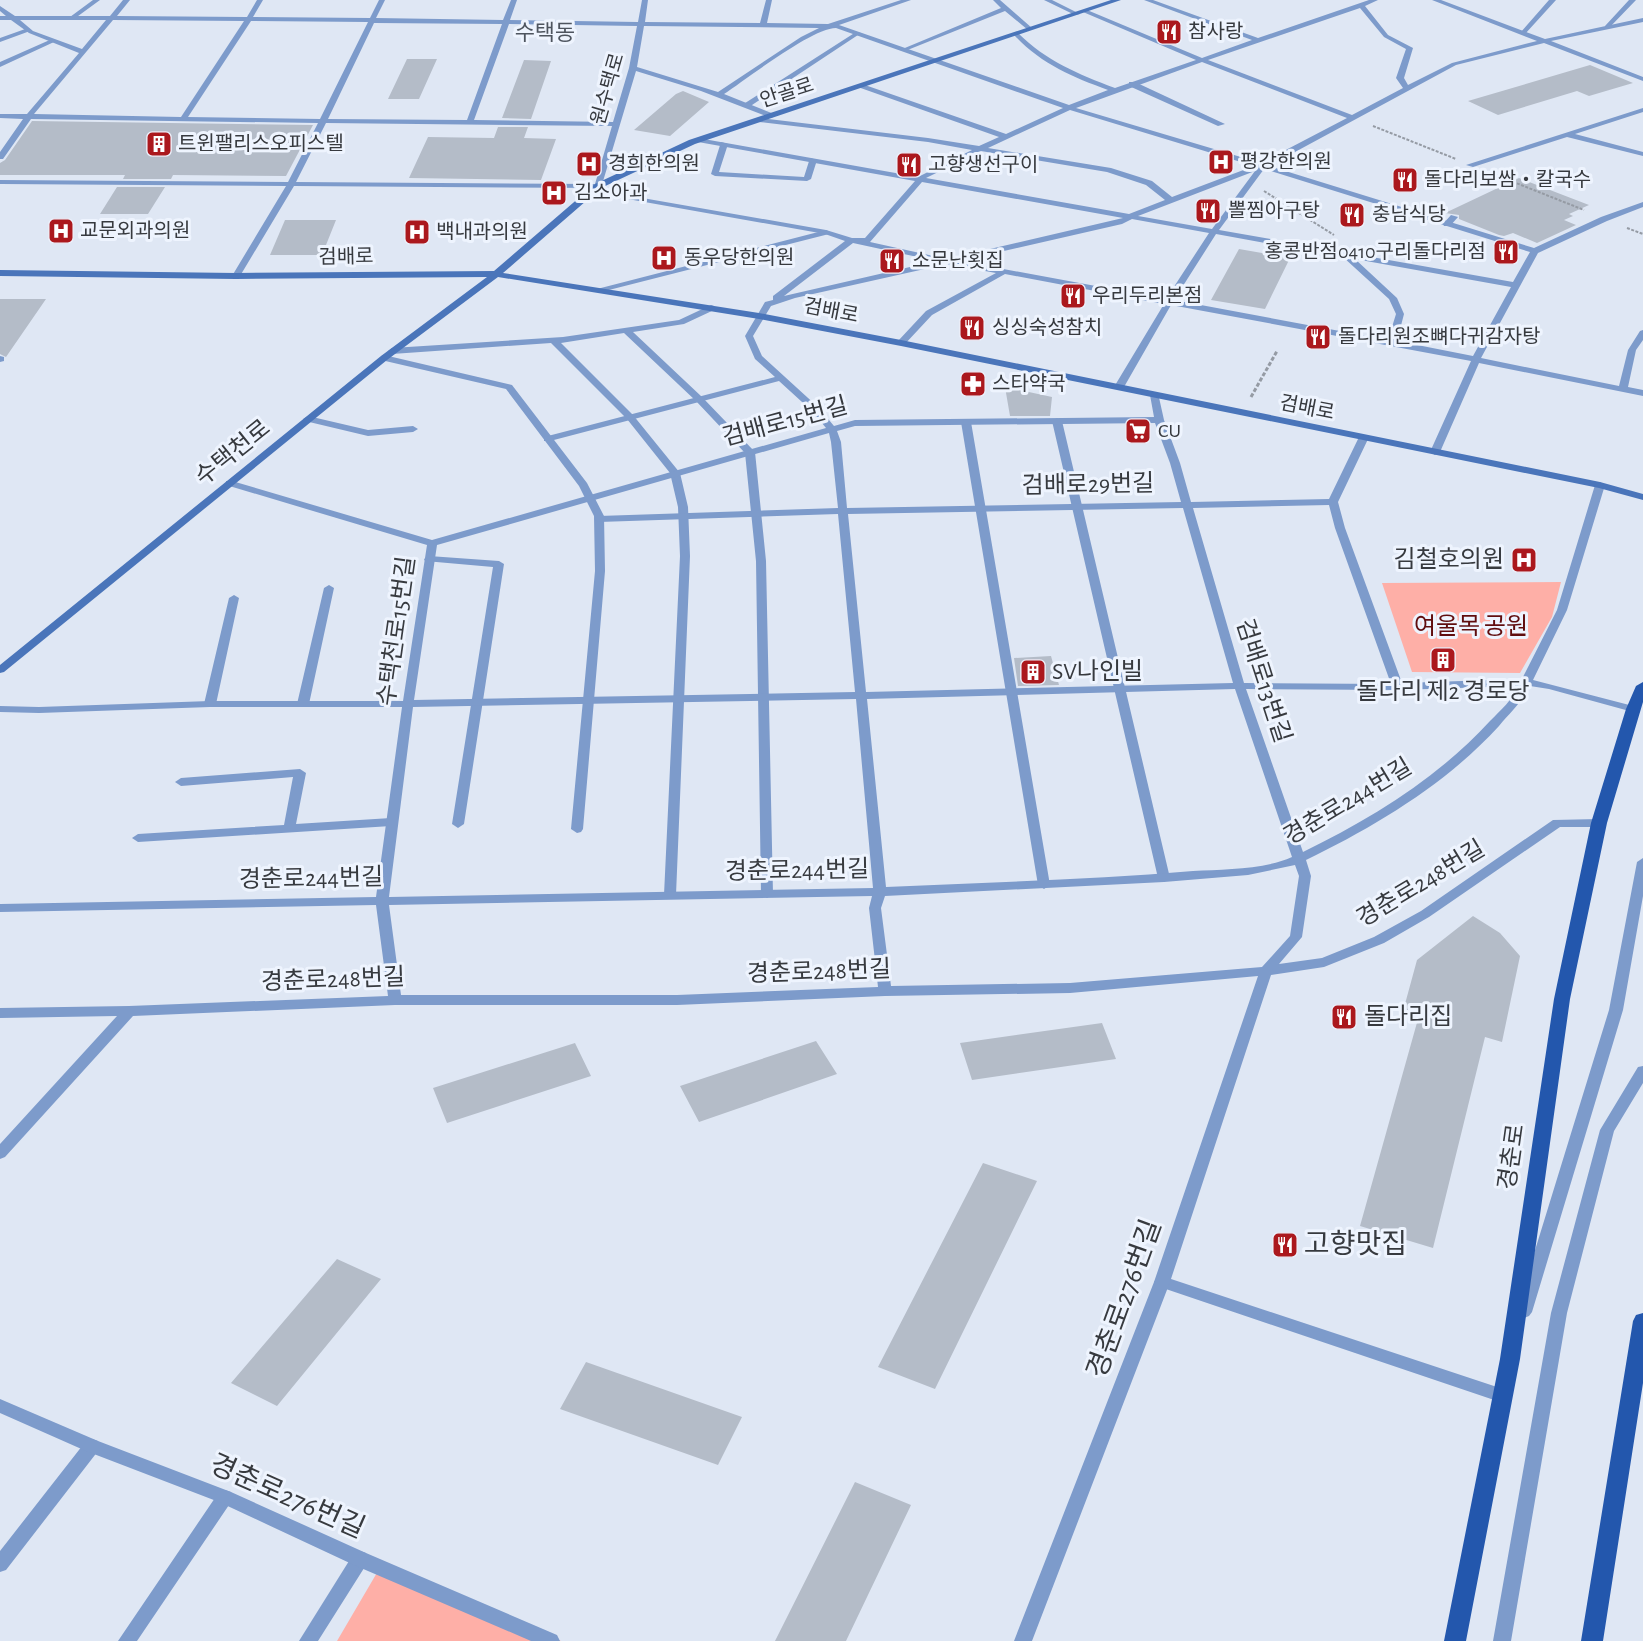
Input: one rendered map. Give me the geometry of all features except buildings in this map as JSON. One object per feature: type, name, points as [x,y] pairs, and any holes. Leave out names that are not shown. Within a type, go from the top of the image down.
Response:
[{"type":"main road","name":"경춘로","points":[[1455,1641],[1510,1359],[1562,999],[1599,823],[1633,709],[1643,690]]},
{"type":"main road","points":[[1592,1641],[1643,1321]]},
{"type":"street","points":[[72,18],[97,0]]},
{"type":"street","points":[[0,157],[29,116],[127,0]]},
{"type":"street","points":[[182,120],[260,0]]},
{"type":"street","points":[[236,276],[291,184],[382,0]]},
{"type":"street","points":[[470,122],[514,0]]},
{"type":"street","name":"원수택로","points":[[596,188],[633,68],[643,23],[645,0]]},
{"type":"street","points":[[763,24],[769,0]]},
{"type":"street","points":[[720,94],[803,38],[828,26],[908,0]]},
{"type":"street","points":[[996,0],[1030,29]]},
{"type":"street","points":[[1047,0],[1077,14]]},
{"type":"street","name":"안골로","points":[[496,274],[596,188],[698,140],[1118,0]]},
{"type":"street","points":[[1147,0],[1257,40]]},
{"type":"street","points":[[885,992],[875,908],[880,892],[837,442],[832,429],[816,410],[758,357],[748,336],[768,304],[851,240],[867,240],[920,179],[1069,108],[1376,0]]},
{"type":"street","points":[[1438,0],[1643,79]]},
{"type":"street","points":[[1523,33],[1553,0]]},
{"type":"street","points":[[1606,27],[1633,0]]},
{"type":"street","points":[[1361,5],[1386,36],[1410,48],[1400,78],[1407,89]]},
{"type":"street","points":[[0,8],[28,30],[83,52]]},
{"type":"street","points":[[903,50],[1006,8]]},
{"type":"street","points":[[1085,11],[1202,60],[1353,118]]},
{"type":"street","points":[[0,18],[506,21],[837,26],[1069,108],[1535,251]]},
{"type":"street","points":[[768,304],[793,296],[1122,222],[1131,216],[1262,166],[1454,64],[1544,41],[1643,20]]},
{"type":"street","points":[[0,40],[28,30]]},
{"type":"street","points":[[746,105],[858,33]]},
{"type":"street","points":[[1016,34],[1033,52],[1055,67],[1115,90]]},
{"type":"street","points":[[0,65],[52,41]]},
{"type":"street","points":[[633,68],[674,78],[720,94],[771,116]]},
{"type":"street","points":[[1132,84],[1221,124]]},
{"type":"street","points":[[859,86],[1007,137]]},
{"type":"street","points":[[1470,165],[1643,110]]},
{"type":"street","points":[[0,116],[615,124]]},
{"type":"street","points":[[759,120],[928,140],[1108,170],[1149,183],[1172,201]]},
{"type":"street","points":[[1564,134],[1643,154]]},
{"type":"street","points":[[698,140],[1516,285]]},
{"type":"street","points":[[724,144],[715,174],[807,179],[813,160]]},
{"type":"street","points":[[1119,387],[1168,302],[1214,232],[1252,184],[1262,166]]},
{"type":"street","points":[[0,182],[596,188],[826,232],[851,240],[946,261],[1392,343],[1643,393]]},
{"type":"street","points":[[1434,452],[1476,360],[1535,251],[1604,219],[1643,204]]},
{"type":"street","points":[[1447,224],[1454,217]]},
{"type":"street","points":[[601,289],[826,232]]},
{"type":"street","points":[[1346,255],[1393,298],[1400,314],[1392,343]]},
{"type":"street","points":[[901,343],[929,313],[1005,271]]},
{"type":"street","name":"검배로","points":[[0,273],[236,276],[496,274],[601,289],[901,343],[1600,485],[1643,497]]},
{"type":"street","name":"수택천로","points":[[0,670],[388,355],[496,274]]},
{"type":"street","points":[[388,355],[554,340],[681,322],[711,308]]},
{"type":"street","points":[[626,330],[699,399],[750,452],[761,561],[767,894]]},
{"type":"street","points":[[1623,389],[1632,350],[1643,333]]},
{"type":"street","points":[[554,340],[630,417],[675,474],[683,516],[685,556],[670,895]]},
{"type":"street","points":[[388,355],[509,387],[584,485],[599,519],[600,571],[577,829]]},
{"type":"street","points":[[547,439],[781,378]]},
{"type":"street","name":"검배로13번길","points":[[1155,395],[1159,420],[1188,504],[1239,686],[1305,876],[1296,937],[1266,972]]},
{"type":"street","points":[[308,419],[368,433],[413,429]]},
{"type":"street","name":"검배로15번길","points":[[432,543],[855,423],[1159,420]]},
{"type":"street","points":[[1057,421],[1164,878]]},
{"type":"street","points":[[966,422],[1044,885]]},
{"type":"street","points":[[1364,437],[1333,502],[1340,528],[1398,687]]},
{"type":"street","name":"수택천로15번길","points":[[229,483],[432,543],[391,822],[382,900],[395,1000]]},
{"type":"street","name":"경춘로244번길","points":[[0,908],[880,892],[1164,878],[1248,872],[1287,864],[1395,806],[1460,758],[1485,736],[1512,706],[1527,682],[1562,610],[1600,485]]},
{"type":"street","name":"검배로29번길","points":[[599,519],[844,511],[1333,502]]},
{"type":"street","points":[[429,559],[499,564],[458,824]]},
{"type":"street","points":[[303,704],[328,588]]},
{"type":"street","points":[[210,704],[234,598]]},
{"type":"street","points":[[0,709],[39,710],[210,704],[408,704],[762,698],[1239,686],[1398,687],[1527,682],[1550,686],[1633,709]]},
{"type":"street","points":[[181,782],[300,773],[289,829]]},
{"type":"street","points":[[138,838],[391,822]]},
{"type":"street","name":"경춘로248번길","points":[[0,1013],[129,1011],[395,1000],[677,1000],[1070,988],[1266,972],[1324,962],[1379,940],[1425,914],[1557,824],[1599,823]]},
{"type":"street","points":[[1510,1359],[1616,1010],[1643,862]]},
{"type":"street","name":"경춘로276번길","points":[[1023,1641],[1162,1282],[1266,972]]},
{"type":"street","points":[[0,1153],[129,1011]]},
{"type":"street","points":[[1502,1641],[1559,1313],[1607,1130],[1643,1071]]},
{"type":"street","points":[[1162,1282],[1503,1396]]},
{"type":"street","name":"경춘로276번길","points":[[0,1406],[92,1446],[225,1497],[360,1559],[551,1641]]},
{"type":"street","points":[[0,1564],[92,1446]]},
{"type":"street","points":[[127,1641],[225,1497]]},
{"type":"street","points":[[308,1641],[360,1559]]},
{"type":"path","points":[[1252,184],[1333,234],[1343,243],[1346,255]]},
{"type":"path","points":[[1242,414],[1277,351]]},
{"type":"green space","name":"여울목 공원","points":[[1561,582],[1552,617],[1520,673],[1412,672],[1382,583]]},
{"type":"green space","points":[[378,1571],[561,1641],[337,1641]]},
{"type":"place","name":"참사랑","points":[[1169,32]]},
{"type":"place","name":"트윈팰리스오피스텔","points":[[159,144]]},
{"type":"place","name":"평강한의원","points":[[1221,162]]},
{"type":"place","name":"경희한의원","points":[[589,164]]},
{"type":"place","name":"고향생선구이","points":[[909,165]]},
{"type":"place","name":"돌다리보쌈・칼국수","points":[[1405,180]]},
{"type":"place","name":"김소아과","points":[[554,193]]},
{"type":"place","name":"뽈찜아구탕","points":[[1208,211]]},
{"type":"place","name":"충남식당","points":[[1352,215]]},
{"type":"place","name":"교문외과의원","points":[[61,231]]},
{"type":"place","name":"백내과의원","points":[[417,232]]},
{"type":"place","name":"홍콩반점0410구리돌다리점","points":[[1506,252]]},
{"type":"place","name":"동우당한의원","points":[[664,258]]},
{"type":"place","name":"소문난횟집","points":[[892,261]]},
{"type":"place","name":"우리두리본점","points":[[1073,296]]},
{"type":"place","name":"싱싱숙성참치","points":[[972,328]]},
{"type":"place","name":"돌다리원조뼈다귀감자탕","points":[[1318,337]]},
{"type":"place","name":"스타약국","points":[[973,384]]},
{"type":"place","name":"CU","points":[[1138,431]]},
{"type":"place","name":"김철호의원","points":[[1524,560]]},
{"type":"place","name":"돌다리 제2 경로당","points":[[1443,660]]},
{"type":"place","name":"SV나인빌","points":[[1033,672]]},
{"type":"place","name":"돌다리집","points":[[1344,1017]]},
{"type":"place","name":"고향맛집","points":[[1285,1245]]},
{"type":"district","name":"수택동","points":[[545,33]]}]
